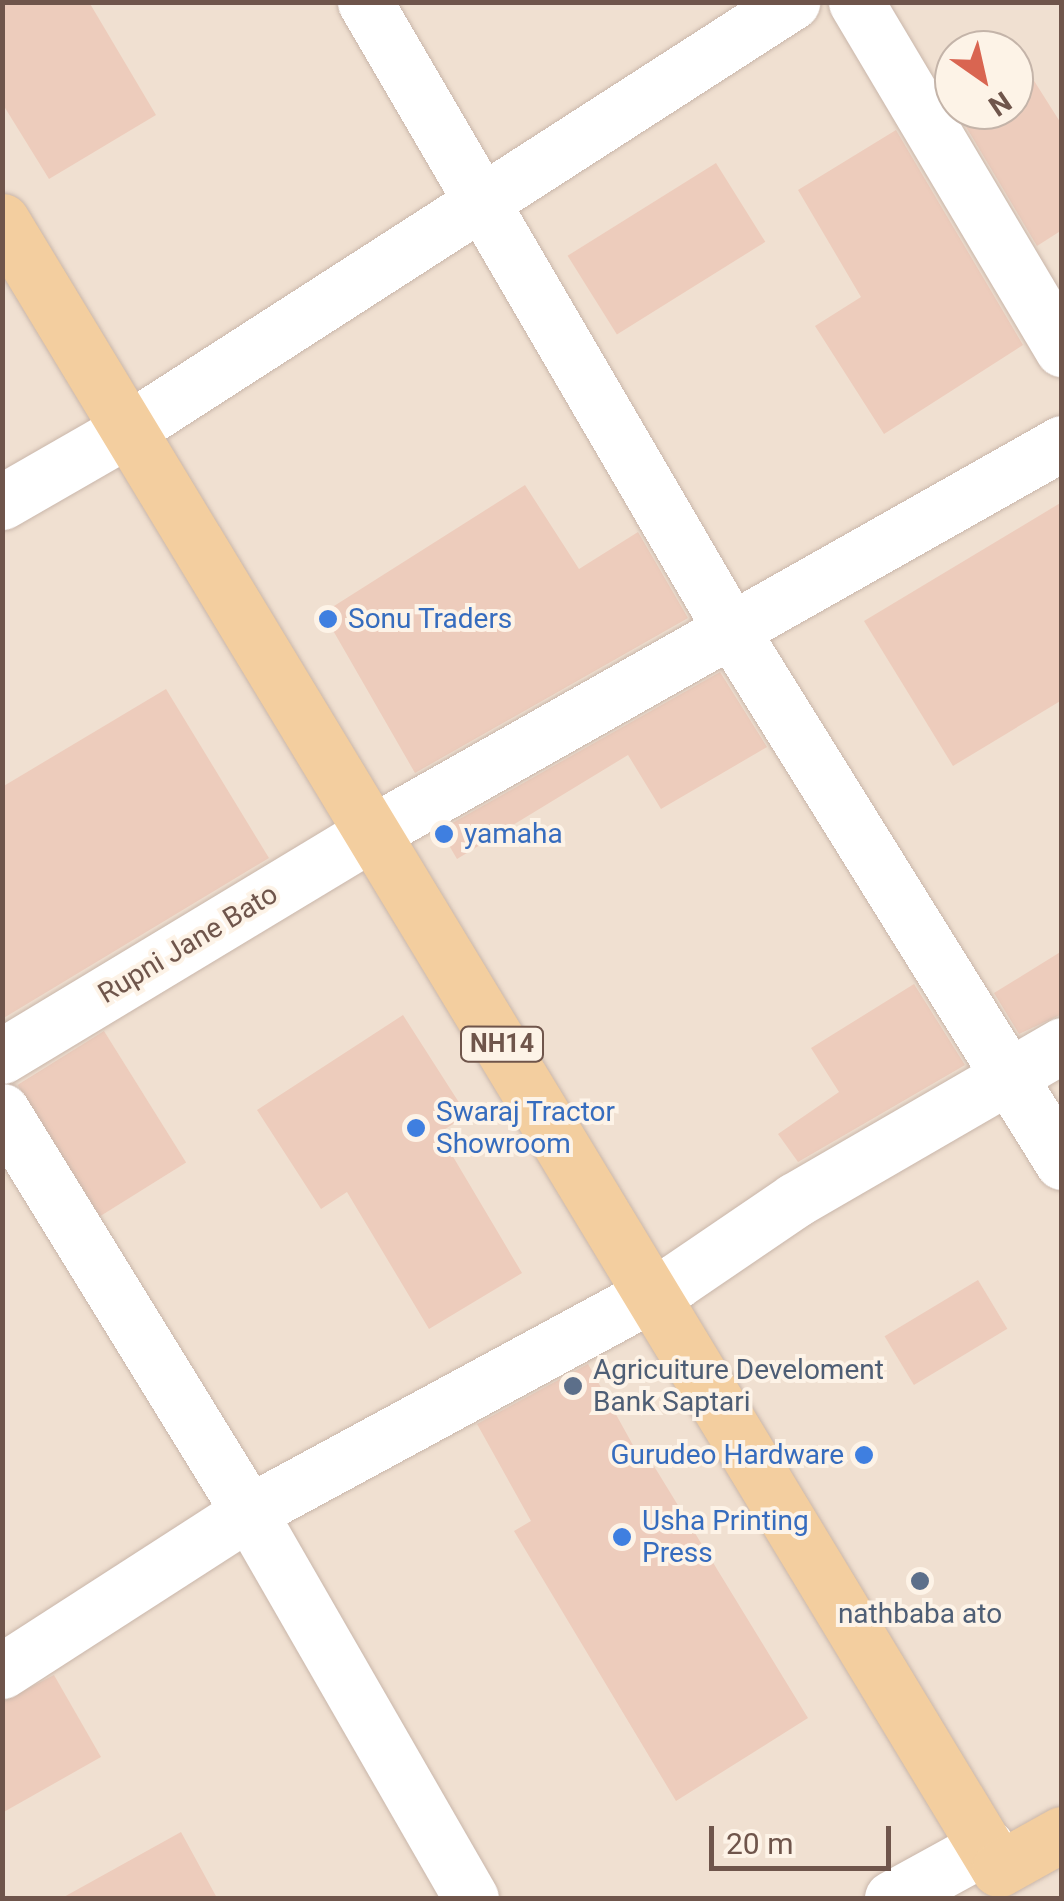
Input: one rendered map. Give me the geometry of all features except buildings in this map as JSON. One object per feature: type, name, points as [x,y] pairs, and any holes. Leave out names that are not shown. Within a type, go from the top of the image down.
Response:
[{"type":"main road","name":"NH14","points":[[2,221],[993,1857]]},
{"type":"main road","points":[[993,1857],[1062,1834]]},
{"type":"street","points":[[365,2],[478,204],[730,628],[1062,1162]]},
{"type":"street","points":[[2,502],[129,428],[792,2]]},
{"type":"street","points":[[856,2],[1062,349]]},
{"type":"street","name":"Rupni Jane Bato","points":[[2,1056],[374,832],[1062,442]]},
{"type":"street","points":[[2,1672],[250,1512],[654,1293],[796,1200],[1062,1045]]},
{"type":"street","points":[[2,1110],[250,1512],[471,1898]]},
{"type":"street","points":[[892,1898],[993,1857]]},
{"type":"shaded area","points":[[3,3],[1061,3],[1061,1898],[3,1898]]},
{"type":"place","name":"Sonu Traders","points":[[328,619]]},
{"type":"place","name":"yamaha","points":[[444,834]]},
{"type":"place","name":"Swaraj Tractor Showroom","points":[[416,1128]]},
{"type":"place","name":"Agricuiture Develoment Bank Saptari","points":[[573,1386]]},
{"type":"place","name":"Gurudeo Hardware","points":[[864,1455]]},
{"type":"place","name":"Usha Printing Press","points":[[622,1537]]},
{"type":"place","name":"nathbaba ato","points":[[920,1581]]}]
